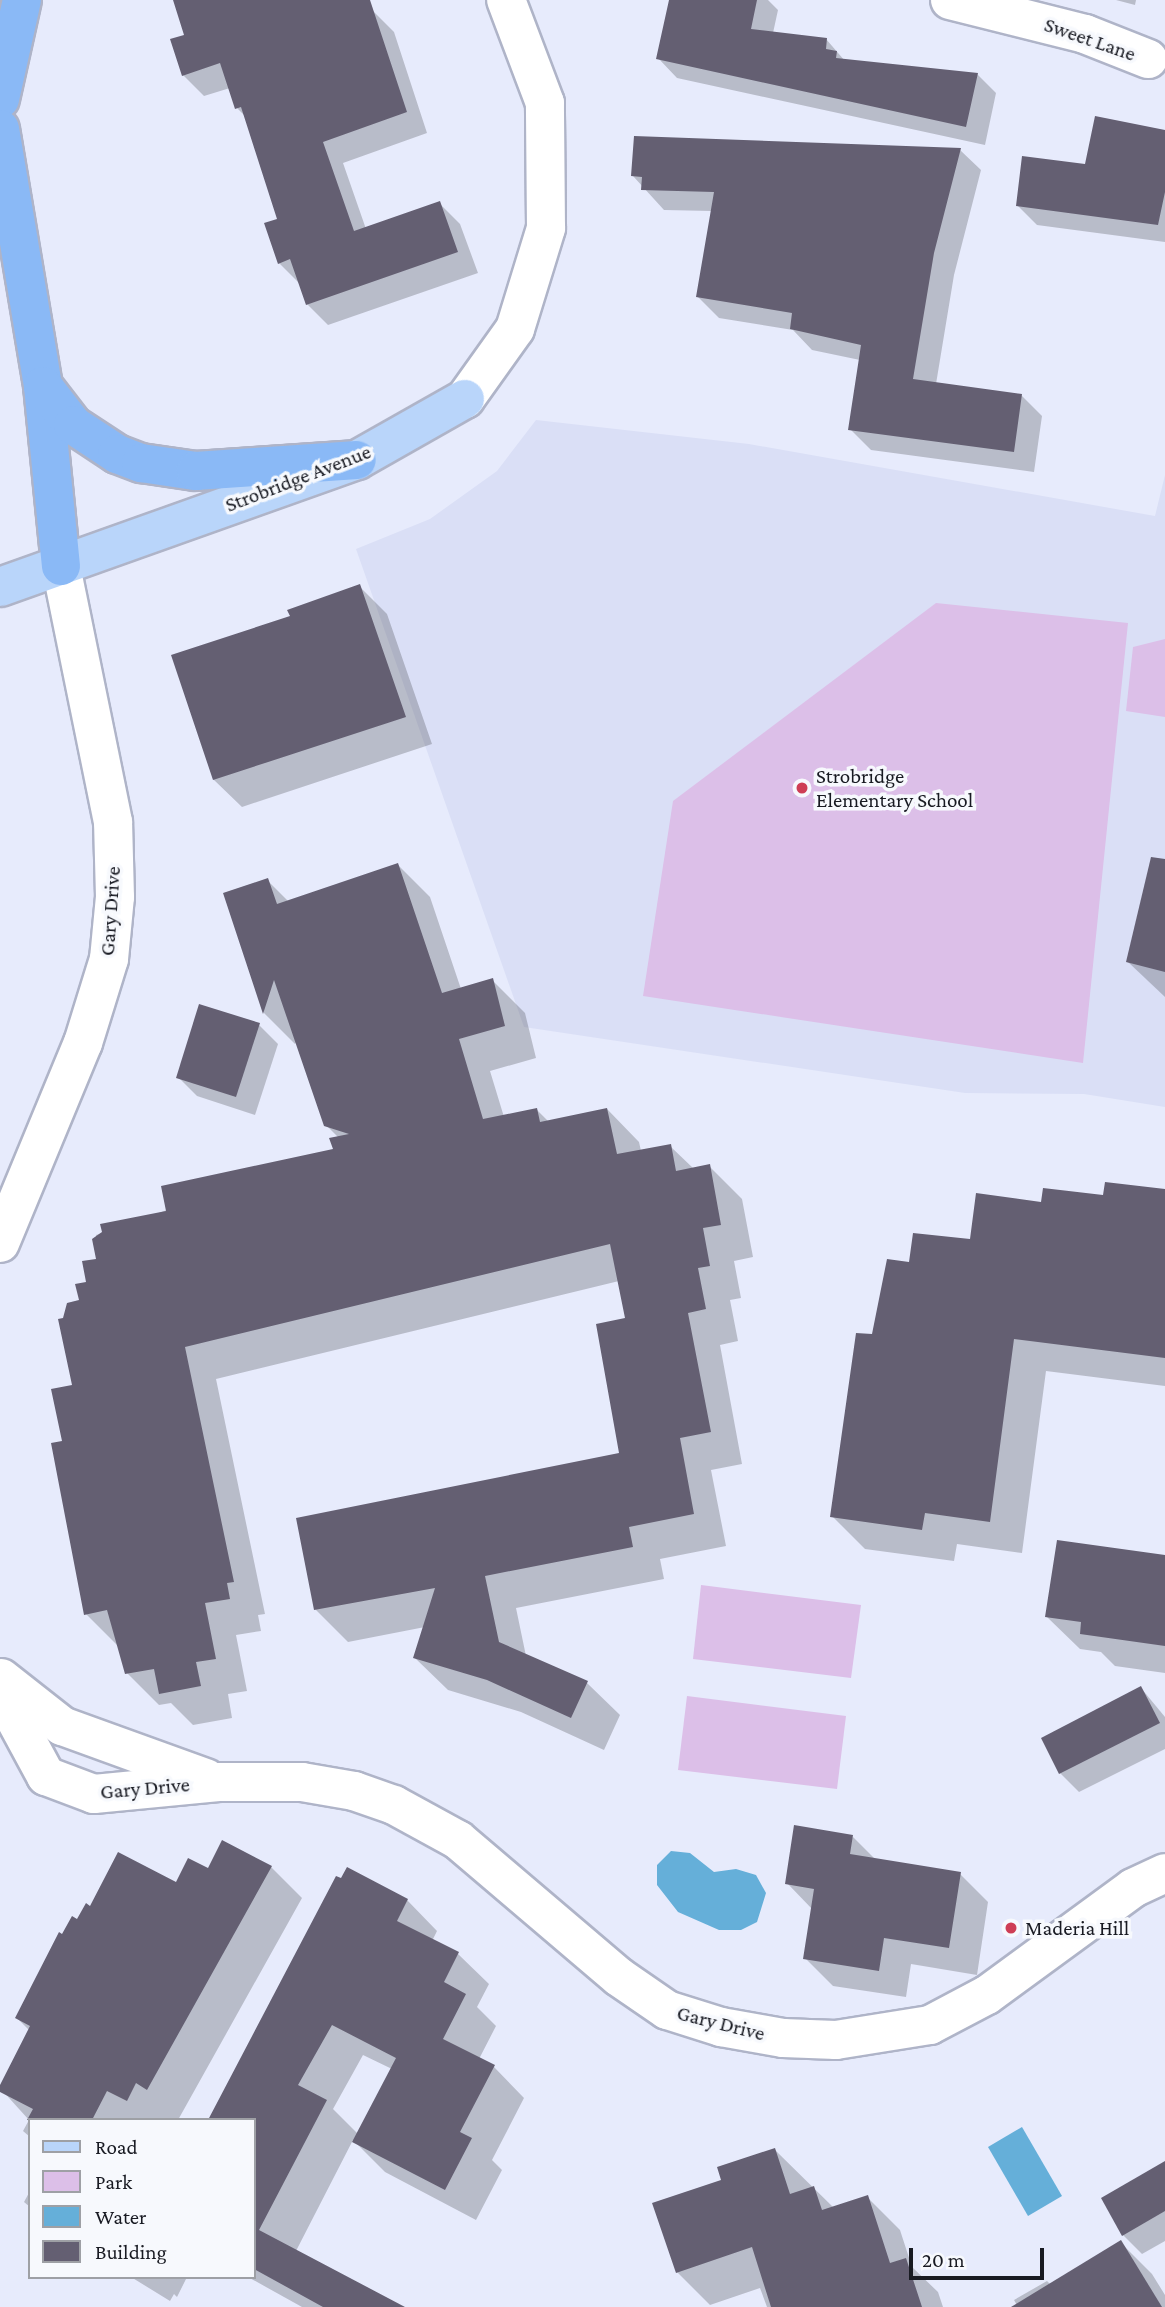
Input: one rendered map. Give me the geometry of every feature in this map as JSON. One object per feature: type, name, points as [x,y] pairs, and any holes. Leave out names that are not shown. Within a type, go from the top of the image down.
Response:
[{"type":"highway","points":[[0,99],[22,0]]},
{"type":"highway","points":[[0,129],[43,386],[61,566]]},
{"type":"highway","points":[[43,386],[73,425],[117,454],[141,463],[196,471],[357,460]]},
{"type":"main road","name":"Strobridge Avenue","points":[[0,587],[357,460],[465,399]]},
{"type":"street","name":"Strobridge Avenue","points":[[465,399],[515,329],[546,228],[545,103],[506,0]]},
{"type":"street","name":"Sweet Lane","points":[[950,0],[1085,34],[1149,59]]},
{"type":"street","name":"Gary Drive","points":[[0,1242],[83,1043],[108,959],[115,897],[113,822],[61,566]]},
{"type":"street","name":"Gary Drive","points":[[0,1678],[62,1726],[218,1782]]},
{"type":"street","name":"Gary Drive","points":[[0,1690],[46,1776],[94,1794],[218,1782],[302,1782],[354,1791],[394,1805],[458,1840],[619,1977],[667,2010],[721,2027],[783,2038],[836,2040],[930,2025],[987,1995],[1133,1888],[1165,1873]]},
{"type":"shaded area","name":"Strobridge Elementary School","points":[[536,420],[749,444],[1155,516],[1165,475],[1165,1107],[1084,1094],[965,1093],[524,1027],[356,549],[430,519],[497,471]]},
{"type":"green space","points":[[936,603],[1128,623],[1083,1063],[643,996],[673,801]]},
{"type":"green space","points":[[1165,639],[1165,717],[1126,711],[1133,647]]},
{"type":"green space","points":[[701,1585],[861,1605],[851,1678],[693,1659]]},
{"type":"green space","points":[[687,1696],[846,1716],[837,1789],[678,1770]]},
{"type":"water","points":[[671,1851],[690,1853],[714,1872],[736,1869],[756,1875],[766,1893],[757,1922],[741,1930],[719,1930],[678,1912],[657,1885],[657,1865]]},
{"type":"water","points":[[1022,2127],[1062,2196],[1028,2216],[988,2147]]},
{"type":"building","points":[[173,0],[370,0],[407,112],[323,142],[354,231],[440,201],[458,252],[306,305],[290,259],[278,264],[264,223],[277,219],[241,107],[235,109],[220,63],[182,76],[170,39],[184,35]]},
{"type":"building","points":[[669,0],[757,0],[751,29],[827,38],[826,49],[837,51],[836,58],[978,73],[966,127],[656,59]]},
{"type":"building","points":[[1095,116],[1165,130],[1165,192],[1158,225],[1016,206],[1022,156],[1085,164]]},
{"type":"building","points":[[634,136],[961,148],[934,253],[913,379],[1022,394],[1014,452],[848,430],[861,345],[790,329],[792,313],[696,297],[714,192],[641,190],[642,177],[631,176]]},
{"type":"building","points":[[360,584],[406,717],[213,780],[171,655],[290,616],[287,610]]},
{"type":"building","points":[[1151,857],[1165,859],[1165,972],[1126,962]]},
{"type":"building","points":[[398,863],[442,993],[493,978],[505,1026],[459,1039],[483,1119],[537,1108],[540,1122],[607,1108],[617,1154],[671,1144],[676,1171],[710,1164],[721,1225],[703,1228],[710,1266],[698,1268],[706,1309],[688,1313],[711,1432],[680,1438],[694,1514],[629,1527],[633,1547],[485,1576],[499,1642],[588,1681],[571,1718],[487,1680],[413,1658],[435,1588],[314,1610],[296,1518],[619,1453],[596,1324],[625,1318],[610,1244],[185,1347],[234,1582],[227,1583],[230,1599],[205,1603],[216,1659],[196,1662],[201,1686],[159,1694],[154,1669],[125,1674],[107,1610],[84,1615],[51,1443],[62,1441],[51,1389],[72,1385],[58,1319],[63,1318],[67,1303],[79,1300],[75,1284],[86,1282],[82,1261],[96,1259],[92,1239],[102,1232],[100,1224],[166,1211],[161,1186],[333,1149],[329,1138],[349,1134],[324,1126],[274,980],[263,1014],[223,893],[268,878],[277,904]]},
{"type":"building","points":[[199,1004],[260,1023],[236,1097],[176,1078]]},
{"type":"building","points":[[1105,1182],[1165,1189],[1165,1358],[1014,1339],[990,1522],[925,1513],[922,1530],[830,1517],[856,1333],[872,1334],[887,1259],[909,1262],[913,1233],[970,1239],[976,1193],[1041,1202],[1043,1188],[1103,1195]]},
{"type":"building","points":[[1057,1540],[1165,1555],[1165,1646],[1080,1634],[1081,1622],[1045,1617]]},
{"type":"building","points":[[1141,1686],[1160,1723],[1059,1774],[1041,1738]]},
{"type":"building","points":[[794,1825],[853,1835],[850,1854],[961,1872],[949,1948],[884,1938],[879,1971],[803,1959],[814,1889],[785,1884]]},
{"type":"building","points":[[222,1840],[272,1866],[147,2090],[136,2083],[127,2101],[107,2091],[93,2118],[28,2118],[33,2109],[0,2092],[0,2085],[30,2026],[15,2018],[59,1932],[62,1934],[72,1916],[77,1919],[86,1903],[90,1906],[118,1852],[176,1882],[188,1858],[208,1868]]},
{"type":"building","points":[[347,1867],[408,1899],[397,1921],[459,1952],[444,1982],[466,1994],[443,2039],[495,2065],[460,2132],[472,2138],[445,2190],[352,2142],[396,2058],[332,2025],[298,2085],[327,2100],[259,2230],[405,2307],[323,2307],[256,2270],[256,2118],[209,2118],[336,1876],[341,1878]]},
{"type":"building","points":[[775,2148],[790,2194],[814,2186],[822,2210],[868,2195],[890,2263],[906,2258],[922,2307],[771,2307],[752,2247],[676,2273],[652,2203],[721,2180],[717,2167]]},
{"type":"building","points":[[1165,2161],[1165,2211],[1122,2236],[1101,2198]]},
{"type":"building","points":[[1121,2240],[1162,2307],[1011,2307]]},
{"type":"place","name":"Strobridge Elementary School","points":[[802,788]]},
{"type":"place","name":"Maderia Hill","points":[[1011,1928]]}]
